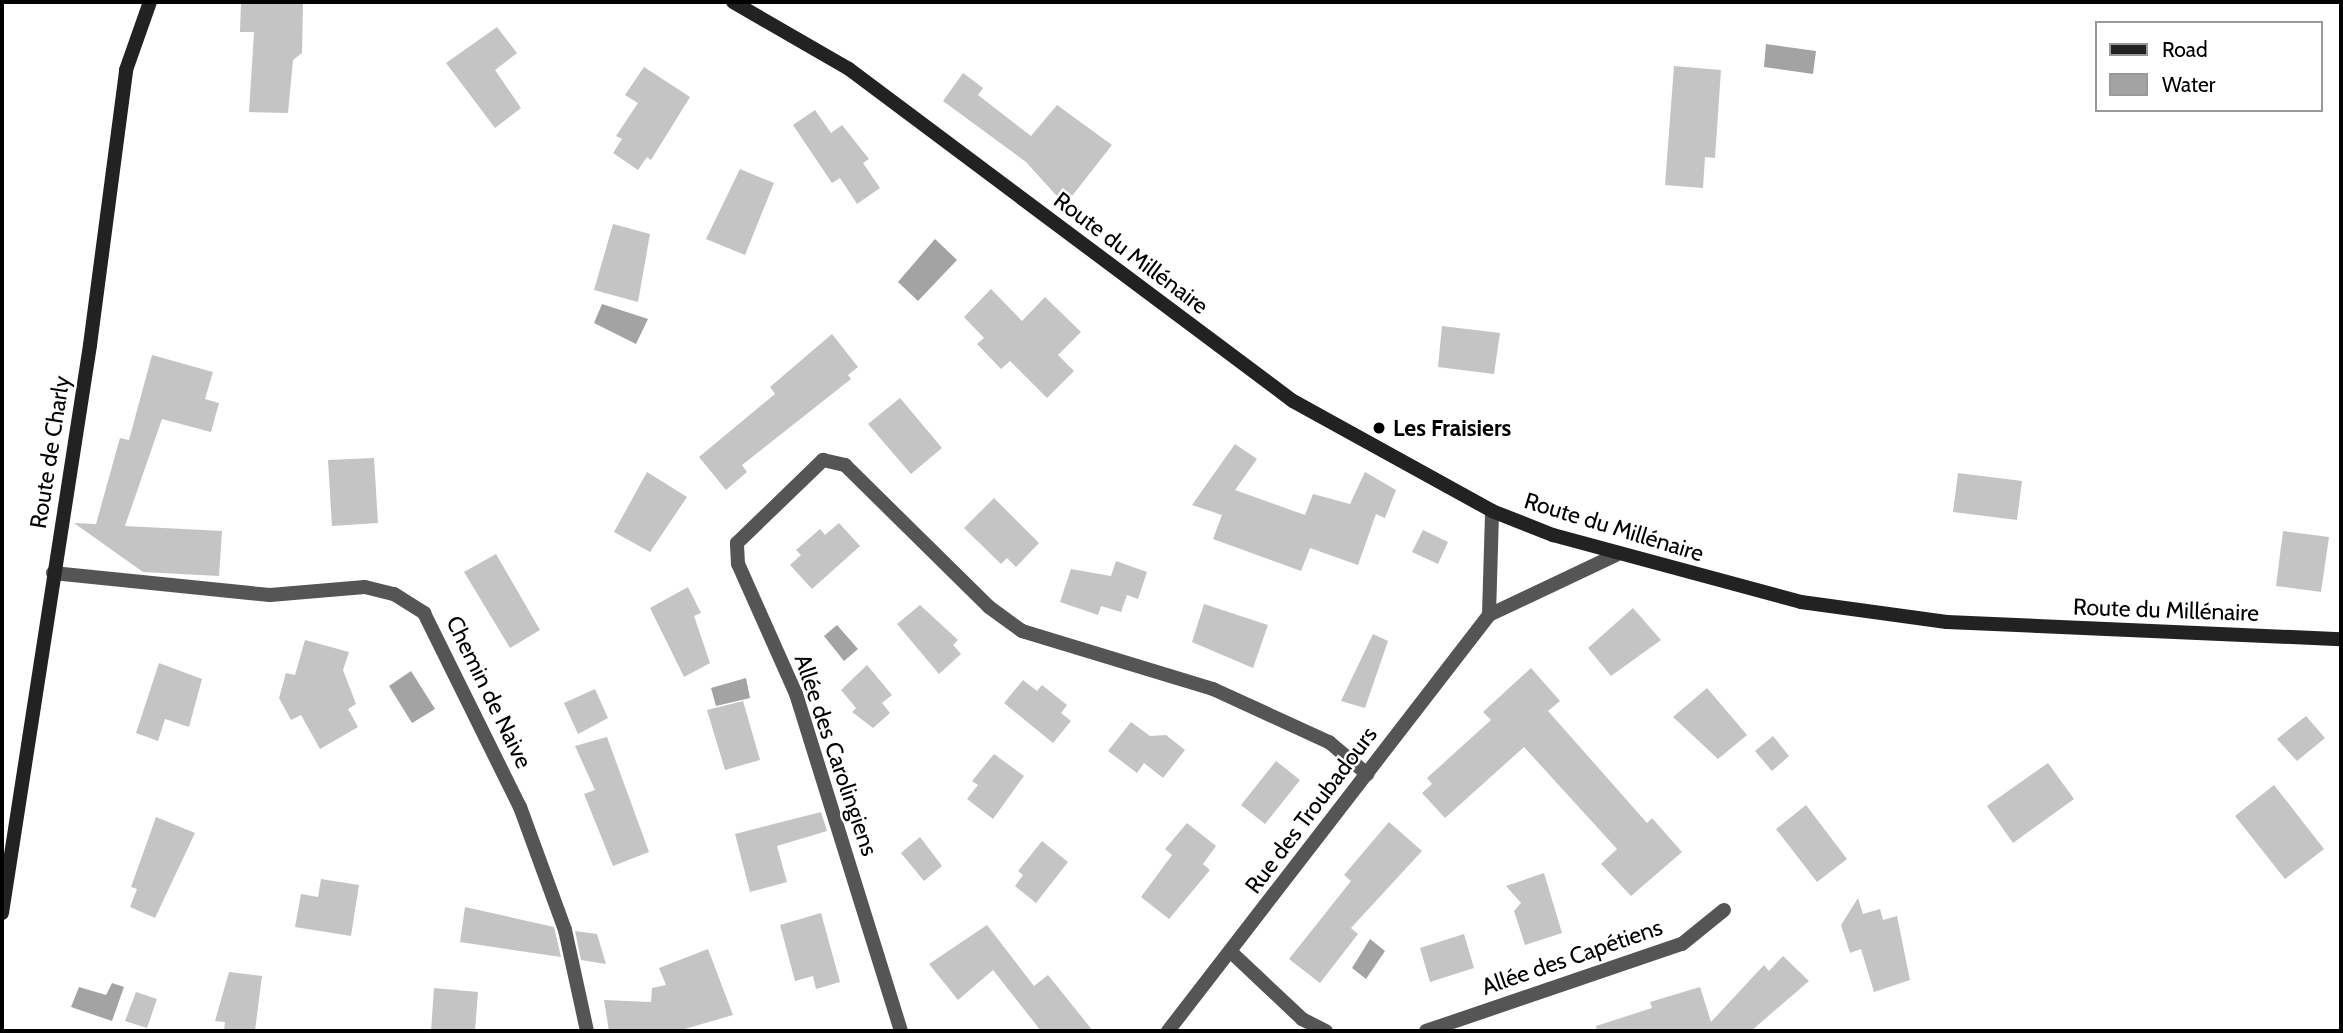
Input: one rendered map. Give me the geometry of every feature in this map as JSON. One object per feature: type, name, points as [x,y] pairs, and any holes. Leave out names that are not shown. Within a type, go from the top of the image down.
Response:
[{"type":"street","name":"Route de Charly","points":[[2,913],[54,573],[125,70],[150,2]]},
{"type":"street","name":"Route du Millénaire","points":[[733,2],[849,69],[1293,401],[1492,511],[1616,555],[1801,601],[1947,622],[2341,639]]},
{"type":"street","name":"Allée des Carolingiens","points":[[901,1031],[796,694],[738,564],[737,543],[823,460],[845,465],[989,607],[1022,631],[1213,689],[1329,742],[1367,774]]},
{"type":"street","points":[[1489,615],[1492,511]]},
{"type":"street","name":"Rue des Troubadours","points":[[1168,1031],[1489,615],[1616,555]]},
{"type":"street","name":"Chemin de Naive","points":[[54,573],[270,595],[365,587],[394,594],[424,613],[520,807],[565,930],[587,1031]]},
{"type":"street","name":"Allée des Capétiens","points":[[1426,1031],[1682,944],[1724,910]]},
{"type":"street","points":[[1231,952],[1302,1019],[1326,1031]]},
{"type":"water","points":[[1766,44],[1816,51],[1813,74],[1764,67]]},
{"type":"water","points":[[935,239],[957,260],[918,301],[898,282]]},
{"type":"water","points":[[602,304],[648,319],[636,344],[594,323]]},
{"type":"water","points":[[837,625],[858,649],[844,661],[824,636]]},
{"type":"water","points":[[411,671],[435,709],[412,723],[389,686]]},
{"type":"water","points":[[746,678],[750,698],[716,706],[711,688]]},
{"type":"water","points":[[1370,939],[1385,951],[1366,979],[1352,968]]},
{"type":"water","points":[[112,983],[124,987],[112,1021],[71,1007],[79,987],[106,995]]},
{"type":"building","points":[[241,2],[303,4],[302,53],[293,60],[288,113],[249,112],[254,32],[240,32]]},
{"type":"building","points":[[497,27],[517,53],[495,70],[521,108],[495,128],[446,63]]},
{"type":"building","points":[[1674,66],[1721,70],[1715,158],[1705,157],[1703,188],[1665,185]]},
{"type":"building","points":[[644,67],[690,97],[651,160],[647,157],[638,170],[613,153],[622,139],[616,136],[638,103],[625,95]]},
{"type":"building","points":[[963,73],[983,88],[978,95],[1031,136],[1057,105],[1112,145],[1065,205],[1026,162],[943,101]]},
{"type":"building","points":[[815,110],[831,133],[842,125],[869,159],[863,163],[880,188],[857,204],[840,178],[832,183],[793,125]]},
{"type":"building","points":[[740,169],[774,183],[745,255],[706,239]]},
{"type":"building","points":[[613,224],[650,234],[638,302],[594,290]]},
{"type":"building","points":[[991,289],[1022,321],[1045,297],[1081,332],[1058,355],[1074,371],[1047,398],[1010,361],[1001,369],[977,344],[984,338],[964,317]]},
{"type":"building","points":[[1442,326],[1500,333],[1494,374],[1438,367]]},
{"type":"building","points":[[832,334],[858,367],[848,375],[851,379],[742,465],[747,472],[726,490],[699,457],[775,394],[770,387]]},
{"type":"building","points":[[152,355],[213,372],[205,399],[219,403],[211,432],[162,419],[125,526],[222,531],[219,576],[143,572],[74,523],[96,524],[120,438],[129,440]]},
{"type":"building","points":[[900,398],[942,448],[911,474],[868,424]]},
{"type":"building","points":[[1235,444],[1257,459],[1235,490],[1305,515],[1313,494],[1350,504],[1365,472],[1396,490],[1385,518],[1376,514],[1358,565],[1310,548],[1301,571],[1213,539],[1222,515],[1192,505]]},
{"type":"building","points":[[374,458],[378,523],[332,526],[328,460]]},
{"type":"building","points":[[647,472],[687,497],[650,552],[614,532]]},
{"type":"building","points":[[1958,473],[2022,481],[2017,520],[1953,512]]},
{"type":"building","points":[[994,498],[1039,543],[1016,567],[1007,558],[1001,564],[964,528]]},
{"type":"building","points":[[839,523],[860,546],[812,589],[790,565],[801,555],[796,550],[820,529],[825,535]]},
{"type":"building","points":[[1423,530],[1448,542],[1438,564],[1412,552]]},
{"type":"building","points":[[2283,531],[2329,537],[2321,592],[2276,586]]},
{"type":"building","points":[[496,554],[540,630],[510,648],[464,572]]},
{"type":"building","points":[[1116,561],[1147,572],[1138,599],[1127,595],[1121,612],[1101,606],[1098,615],[1060,602],[1071,569],[1111,576]]},
{"type":"building","points":[[688,587],[701,613],[694,616],[710,663],[684,677],[650,608]]},
{"type":"building","points":[[1204,604],[1268,625],[1253,668],[1192,642]]},
{"type":"building","points":[[920,605],[958,640],[953,645],[961,654],[939,674],[897,624]]},
{"type":"building","points":[[1633,608],[1661,640],[1611,676],[1588,648]]},
{"type":"building","points":[[1373,634],[1388,641],[1365,708],[1341,701]]},
{"type":"building","points":[[305,640],[349,652],[343,670],[356,704],[348,709],[358,727],[320,749],[301,715],[291,720],[279,698],[286,673],[295,675]]},
{"type":"building","points":[[159,663],[202,679],[189,727],[165,719],[158,741],[136,733]]},
{"type":"building","points":[[867,665],[892,695],[882,703],[890,713],[873,728],[852,712],[856,708],[841,690]]},
{"type":"building","points":[[1531,668],[1560,701],[1548,711],[1647,823],[1652,818],[1682,852],[1631,896],[1601,864],[1617,849],[1524,747],[1445,818],[1422,793],[1432,784],[1427,778],[1491,720],[1483,712]]},
{"type":"building","points":[[1023,680],[1037,691],[1042,685],[1067,705],[1061,713],[1071,721],[1053,743],[1004,703]]},
{"type":"building","points":[[1707,688],[1747,735],[1718,759],[1673,717]]},
{"type":"building","points":[[595,689],[608,718],[578,734],[564,703]]},
{"type":"building","points":[[743,701],[760,760],[725,770],[707,710]]},
{"type":"building","points":[[2306,716],[2325,738],[2297,761],[2277,739]]},
{"type":"building","points":[[1131,722],[1150,736],[1166,735],[1185,750],[1163,778],[1144,763],[1137,773],[1108,751]]},
{"type":"building","points":[[1773,736],[1789,756],[1772,771],[1755,751]]},
{"type":"building","points":[[607,737],[649,852],[613,866],[584,794],[595,790],[575,746]]},
{"type":"building","points":[[994,754],[1024,776],[993,819],[967,799],[978,785],[972,781]]},
{"type":"building","points":[[1276,761],[1300,780],[1265,824],[1241,805]]},
{"type":"building","points":[[2048,763],[2074,799],[2013,843],[1987,806]]},
{"type":"building","points":[[2274,785],[2324,849],[2285,879],[2235,816]]},
{"type":"building","points":[[1806,805],[1847,859],[1817,882],[1776,829]]},
{"type":"building","points":[[821,812],[827,831],[777,846],[787,882],[750,892],[735,834]]},
{"type":"building","points":[[156,817],[195,833],[155,918],[130,907],[137,889],[131,887]]},
{"type":"building","points":[[1389,822],[1422,851],[1351,928],[1358,934],[1320,983],[1289,959],[1351,881],[1344,875]]},
{"type":"building","points":[[1187,823],[1216,846],[1203,864],[1210,870],[1169,919],[1141,897],[1172,855],[1165,849]]},
{"type":"building","points":[[920,837],[942,866],[924,881],[901,853]]},
{"type":"building","points":[[1042,841],[1068,862],[1036,903],[1015,886],[1023,875],[1018,871]]},
{"type":"building","points":[[1544,873],[1562,933],[1525,945],[1514,911],[1521,903],[1506,886]]},
{"type":"building","points":[[321,879],[359,885],[351,936],[295,927],[301,894],[318,897]]},
{"type":"building","points":[[1858,898],[1863,914],[1880,909],[1883,920],[1897,916],[1910,980],[1874,992],[1861,949],[1850,953],[1841,925]]},
{"type":"building","points":[[465,907],[554,927],[561,957],[460,942]]},
{"type":"building","points":[[821,913],[840,982],[816,989],[813,976],[795,981],[780,925]]},
{"type":"building","points":[[987,925],[1034,986],[1048,975],[1093,1031],[1041,1031],[993,970],[958,1000],[929,964]]},
{"type":"building","points":[[575,931],[597,934],[606,964],[581,960]]},
{"type":"building","points":[[1464,934],[1474,968],[1430,982],[1420,948]]},
{"type":"building","points":[[708,949],[733,1015],[678,1031],[609,1031],[604,1000],[651,1002],[652,988],[666,985],[659,968]]},
{"type":"building","points":[[1783,956],[1809,981],[1751,1031],[1597,1031],[1596,1026],[1652,1008],[1650,1002],[1700,987],[1711,1022],[1764,965],[1769,971]]},
{"type":"building","points":[[229,972],[262,976],[255,1031],[224,1031],[225,1022],[215,1021]]},
{"type":"building","points":[[434,988],[478,992],[475,1031],[431,1031]]},
{"type":"building","points":[[136,992],[157,999],[147,1028],[125,1021]]},
{"type":"place","name":"Les Fraisiers","points":[[1379,428]]}]
